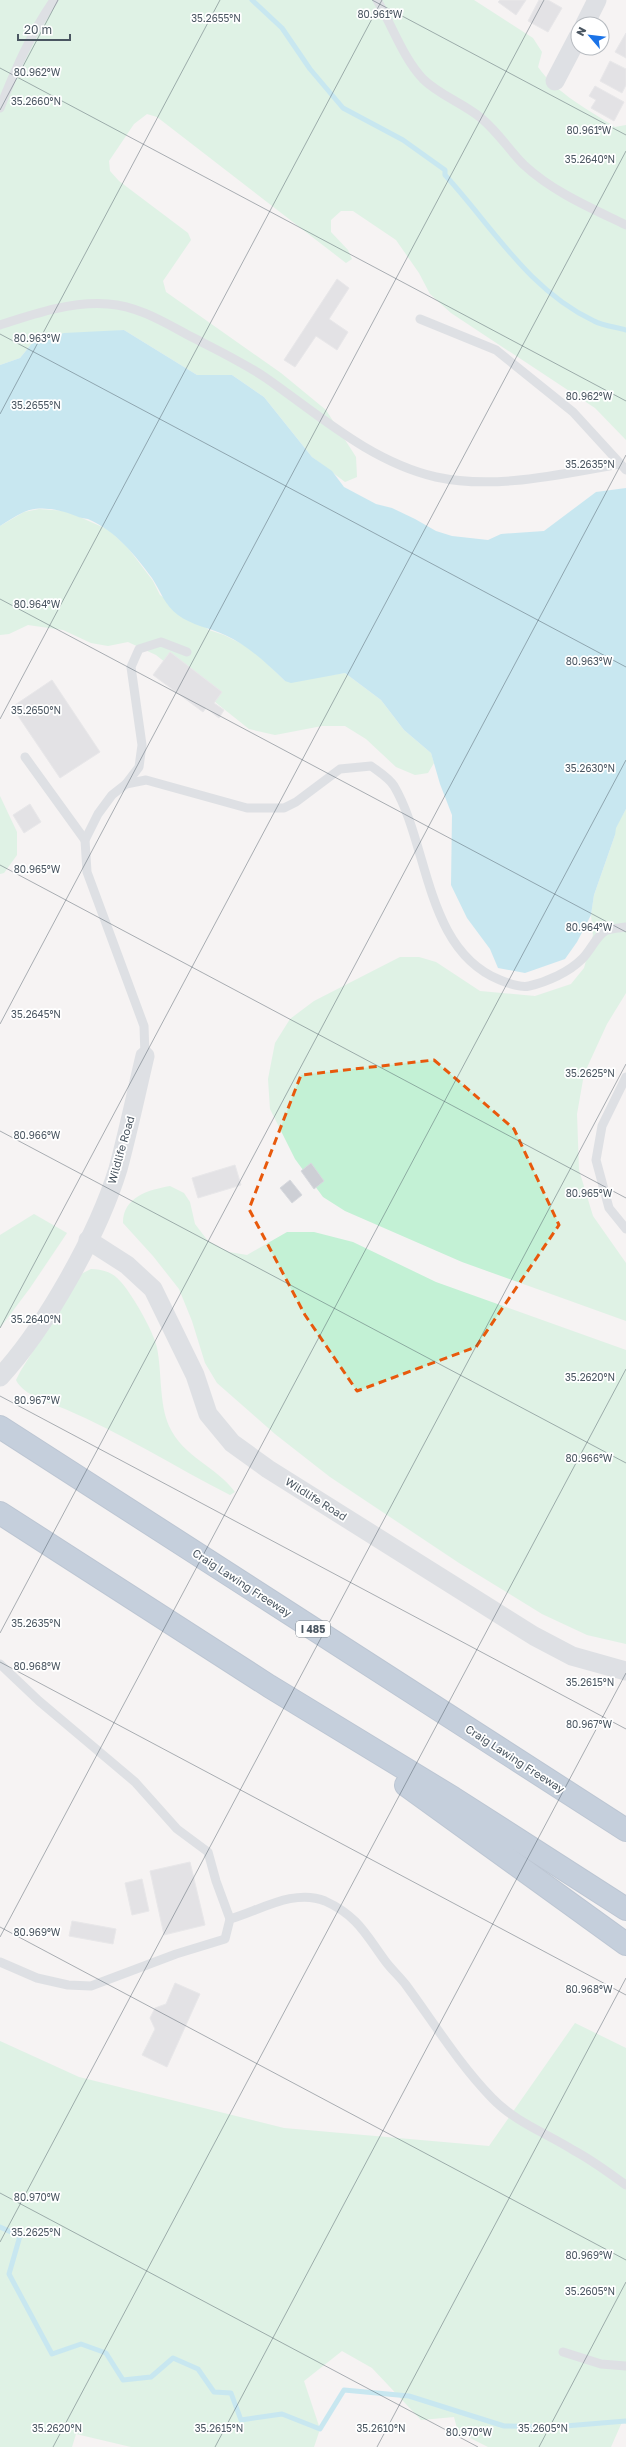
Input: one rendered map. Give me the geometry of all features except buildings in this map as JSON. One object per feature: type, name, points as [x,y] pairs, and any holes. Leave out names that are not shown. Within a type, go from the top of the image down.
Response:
[{"type":"highway","name":"Craig Lawing Freeway","points":[[0,1427],[626,1830]]},
{"type":"highway","points":[[0,1513],[269,1686],[453,1798],[626,1909]]},
{"type":"highway","points":[[269,1686],[626,1944]]},
{"type":"street","points":[[589,16],[598,0]]},
{"type":"street","points":[[555,81],[570,52]]},
{"type":"street","name":"Wildlife Road","points":[[0,1377],[16,1360],[44,1318],[88,1240],[117,1170],[145,1056]]},
{"type":"street","name":"Wildlife Road","points":[[88,1240],[127,1265],[153,1289],[195,1375],[208,1414],[232,1443],[268,1469],[534,1636],[572,1656],[626,1671]]},
{"type":"lane","points":[[0,108],[13,75],[36,28],[54,0]]},
{"type":"lane","points":[[377,0],[405,51],[423,78],[482,119],[503,139],[524,164],[537,175],[565,194],[626,225]]},
{"type":"lane","points":[[0,325],[40,311],[78,306],[108,304],[131,308],[152,316],[251,369],[330,426],[359,444],[412,469],[436,477],[493,481],[623,467]]},
{"type":"lane","points":[[420,318],[496,350],[573,412],[623,467]]},
{"type":"lane","points":[[145,1056],[144,1026],[87,872],[85,840],[98,814],[112,795],[126,784],[139,768],[142,745],[131,667],[139,649],[161,642],[187,652]]},
{"type":"lane","points":[[24,757],[85,840]]},
{"type":"lane","points":[[126,784],[146,780],[247,808],[284,808],[296,802],[340,769],[371,766],[393,785],[396,791],[409,821],[427,883],[451,934],[462,952],[494,977],[510,984],[527,987],[544,982],[565,971],[582,959],[598,937],[607,930],[626,927]]},
{"type":"lane","points":[[626,1077],[602,1126],[596,1160],[609,1208],[626,1229]]},
{"type":"lane","points":[[0,1664],[39,1701],[135,1782],[176,1829],[208,1852],[230,1919],[225,1939],[176,1954],[91,1986],[68,1985],[38,1978],[0,1962]]},
{"type":"lane","points":[[230,1919],[252,1913],[286,1899],[306,1897],[324,1901],[347,1913],[358,1922],[387,1964],[405,1983],[463,2065],[493,2099],[518,2119],[573,2149],[626,2185]]},
{"type":"lane","points":[[563,2352],[601,2364],[626,2366]]},
{"type":"highlighted area","points":[[434,1060],[514,1129],[559,1225],[476,1347],[357,1391],[305,1315],[249,1209],[301,1075]]},
{"type":"green space","points":[[0,0],[474,0],[533,38],[542,52],[538,67],[554,85],[574,101],[615,127],[626,125],[626,440],[595,408],[451,313],[430,294],[419,273],[396,240],[353,211],[341,211],[331,220],[331,232],[348,250],[352,259],[346,263],[157,117],[147,114],[134,124],[109,161],[110,171],[119,181],[188,233],[191,240],[163,281],[166,292],[281,373],[326,410],[356,457],[357,477],[345,482],[312,457],[264,397],[232,375],[197,375],[124,330],[33,342],[20,358],[0,365]]},
{"type":"green space","points":[[39,509],[66,511],[109,530],[128,548],[153,581],[160,595],[209,630],[224,635],[252,649],[285,681],[345,673],[381,700],[404,730],[431,753],[434,763],[428,773],[415,775],[396,767],[366,739],[345,726],[322,726],[275,735],[249,729],[156,655],[128,642],[108,646],[91,643],[63,630],[28,625],[9,634],[0,635],[0,526],[24,512]]},
{"type":"green space","points":[[0,796],[17,832],[17,855],[4,873],[0,874]]},
{"type":"green space","points":[[626,809],[626,993],[607,1024],[584,1074],[577,1114],[579,1170],[593,1216],[626,1263],[626,1321],[462,1262],[345,1211],[323,1197],[295,1159],[270,1109],[268,1079],[275,1043],[290,1019],[314,1001],[400,957],[419,957],[436,962],[480,991],[535,996],[571,984],[584,968],[593,935],[591,915],[594,895],[615,835],[615,828]]},
{"type":"green space","points":[[170,1186],[184,1193],[190,1202],[195,1224],[208,1241],[229,1252],[247,1255],[287,1232],[314,1232],[353,1242],[436,1282],[626,1350],[626,1644],[587,1635],[542,1614],[459,1563],[330,1477],[275,1434],[217,1383],[205,1363],[192,1321],[179,1289],[153,1256],[123,1223],[124,1214],[127,1207],[138,1196],[153,1190]]},
{"type":"green space","points":[[34,1214],[67,1233],[30,1288],[0,1328],[0,1235]]},
{"type":"green space","points":[[91,1269],[113,1275],[124,1285],[152,1333],[157,1348],[164,1408],[169,1426],[175,1437],[191,1454],[228,1483],[235,1492],[230,1495],[128,1439],[86,1418],[38,1398],[20,1386],[16,1380],[81,1274]]},
{"type":"green space","points":[[575,2023],[626,2048],[626,2424],[622,2422],[611,2447],[488,2447],[458,2432],[454,2417],[421,2420],[372,2368],[342,2351],[304,2381],[320,2429],[314,2447],[131,2447],[76,2434],[72,2447],[0,2447],[0,2041],[79,2077],[284,2128],[489,2146]]},
{"type":"water","points":[[124,330],[197,375],[232,375],[264,397],[312,457],[332,471],[344,487],[376,504],[392,508],[415,519],[436,531],[452,536],[488,540],[501,534],[544,531],[596,492],[626,488],[626,809],[616,828],[615,835],[594,895],[591,915],[577,942],[565,959],[525,973],[498,968],[490,949],[467,918],[451,885],[452,815],[440,784],[431,753],[404,730],[381,700],[345,673],[291,683],[285,681],[257,655],[234,639],[183,618],[173,611],[163,598],[152,578],[124,544],[108,530],[88,519],[57,510],[37,509],[24,512],[0,526],[0,365],[20,358],[33,342],[64,333]]},
{"type":"waterway","points":[[252,0],[282,28],[310,69],[343,108],[403,140],[445,170],[445,175],[512,256],[549,292],[571,308],[598,323],[626,330]]},
{"type":"waterway","points":[[0,2227],[20,2236],[9,2274],[52,2354],[81,2344],[106,2353],[123,2380],[151,2377],[173,2358],[198,2369],[214,2392],[231,2393],[241,2420],[282,2414],[320,2429],[344,2390],[409,2396],[504,2426],[553,2427],[626,2421]]}]
